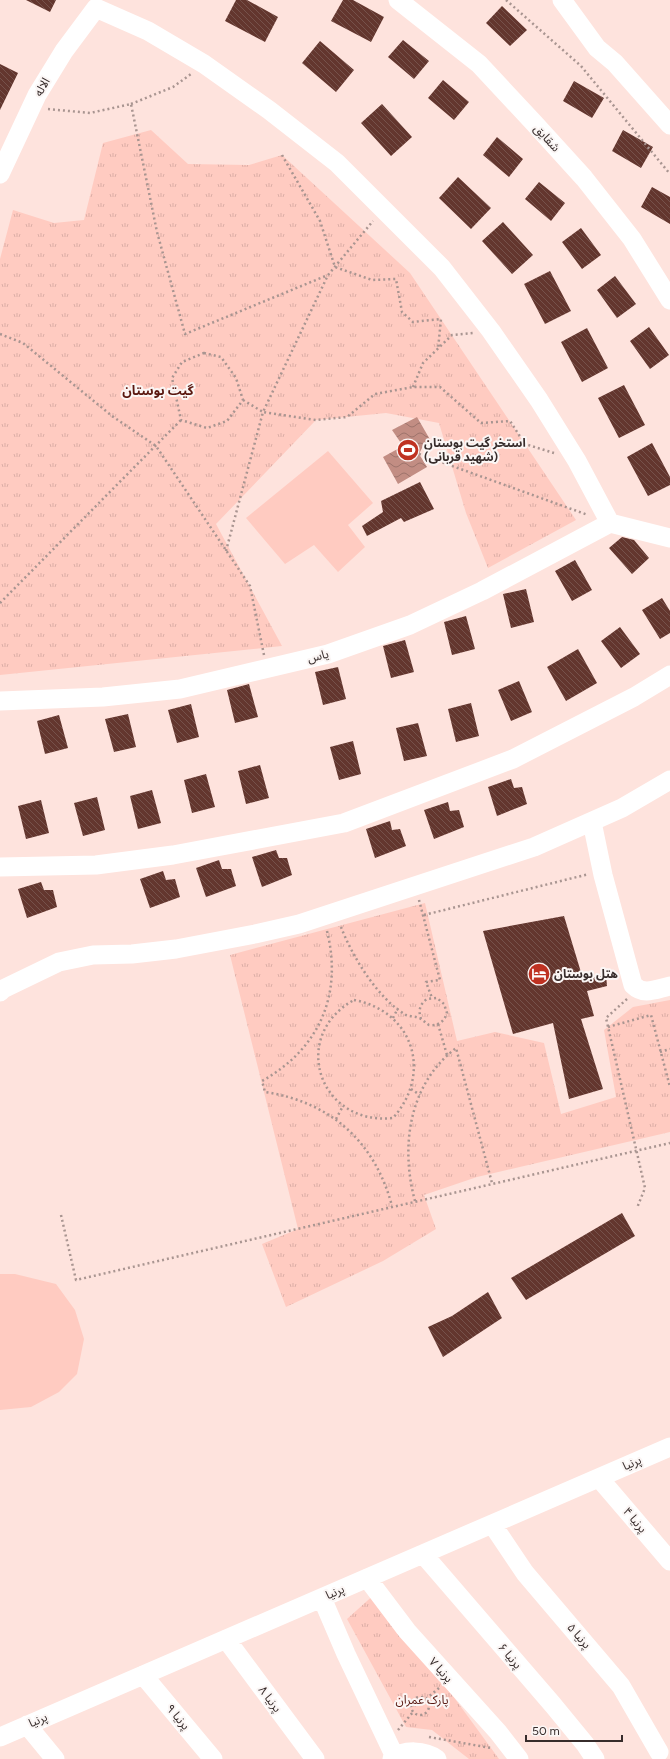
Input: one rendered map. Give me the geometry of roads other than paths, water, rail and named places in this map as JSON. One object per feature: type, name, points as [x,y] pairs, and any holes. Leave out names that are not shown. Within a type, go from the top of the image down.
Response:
[{"type":"street","name":"شقایق","points":[[398,0],[479,64],[584,178],[632,239],[670,300]]},
{"type":"street","points":[[562,0],[597,48],[615,62],[670,125]]},
{"type":"street","points":[[95,4],[148,31],[204,64],[268,110],[337,163],[442,268],[491,331],[539,400],[577,461],[610,523],[670,538]]},
{"type":"street","name":"الاله","points":[[0,174],[31,107],[64,51],[95,4]]},
{"type":"street","name":"یاس","points":[[0,702],[103,697],[180,689],[328,654],[410,625],[482,591],[610,523]]},
{"type":"street","points":[[0,867],[96,866],[173,855],[344,823],[513,759],[634,697],[670,675]]},
{"type":"street","points":[[0,992],[9,985],[59,962],[94,954],[132,954],[215,942],[299,924],[534,847],[622,808],[670,780]]},
{"type":"street","points":[[592,822],[602,871],[633,985],[638,990],[645,992],[670,986]]},
{"type":"street","name":"پرنیا","points":[[0,1737],[670,1447]]},
{"type":"street","name":"پرنیا ۴","points":[[599,1478],[670,1561]]},
{"type":"street","name":"پرنیا ۵","points":[[492,1524],[525,1573],[621,1686],[662,1752]]},
{"type":"street","name":"پرنیا ۶","points":[[423,1554],[562,1716],[596,1759]]},
{"type":"street","name":"پرنیا ۷","points":[[367,1578],[407,1631],[498,1732],[516,1755]]},
{"type":"street","points":[[322,1598],[393,1758],[408,1752],[422,1752],[437,1759]]},
{"type":"street","name":"پرنیا ۸","points":[[226,1639],[315,1759]]},
{"type":"street","name":"پرنیا ۹","points":[[143,1675],[213,1759]]},
{"type":"street","points":[[27,1725],[56,1759]]},
{"type":"water","name":"استخر گیت بوستان (شهید قربانی)","points":[[417,417],[432,443],[423,446],[419,454],[427,467],[398,484],[383,457],[403,446],[392,430]]},
{"type":"place","name":"استخر گیت بوستان (شهید قربانی)","points":[[408,450]]},
{"type":"place","name":"هتل بوستان","points":[[539,974]]},
{"type":"district","name":"گیت بوستان","points":[[158,390]]},
{"type":"park label","name":"پارک عمران","points":[[422,1700]]}]
